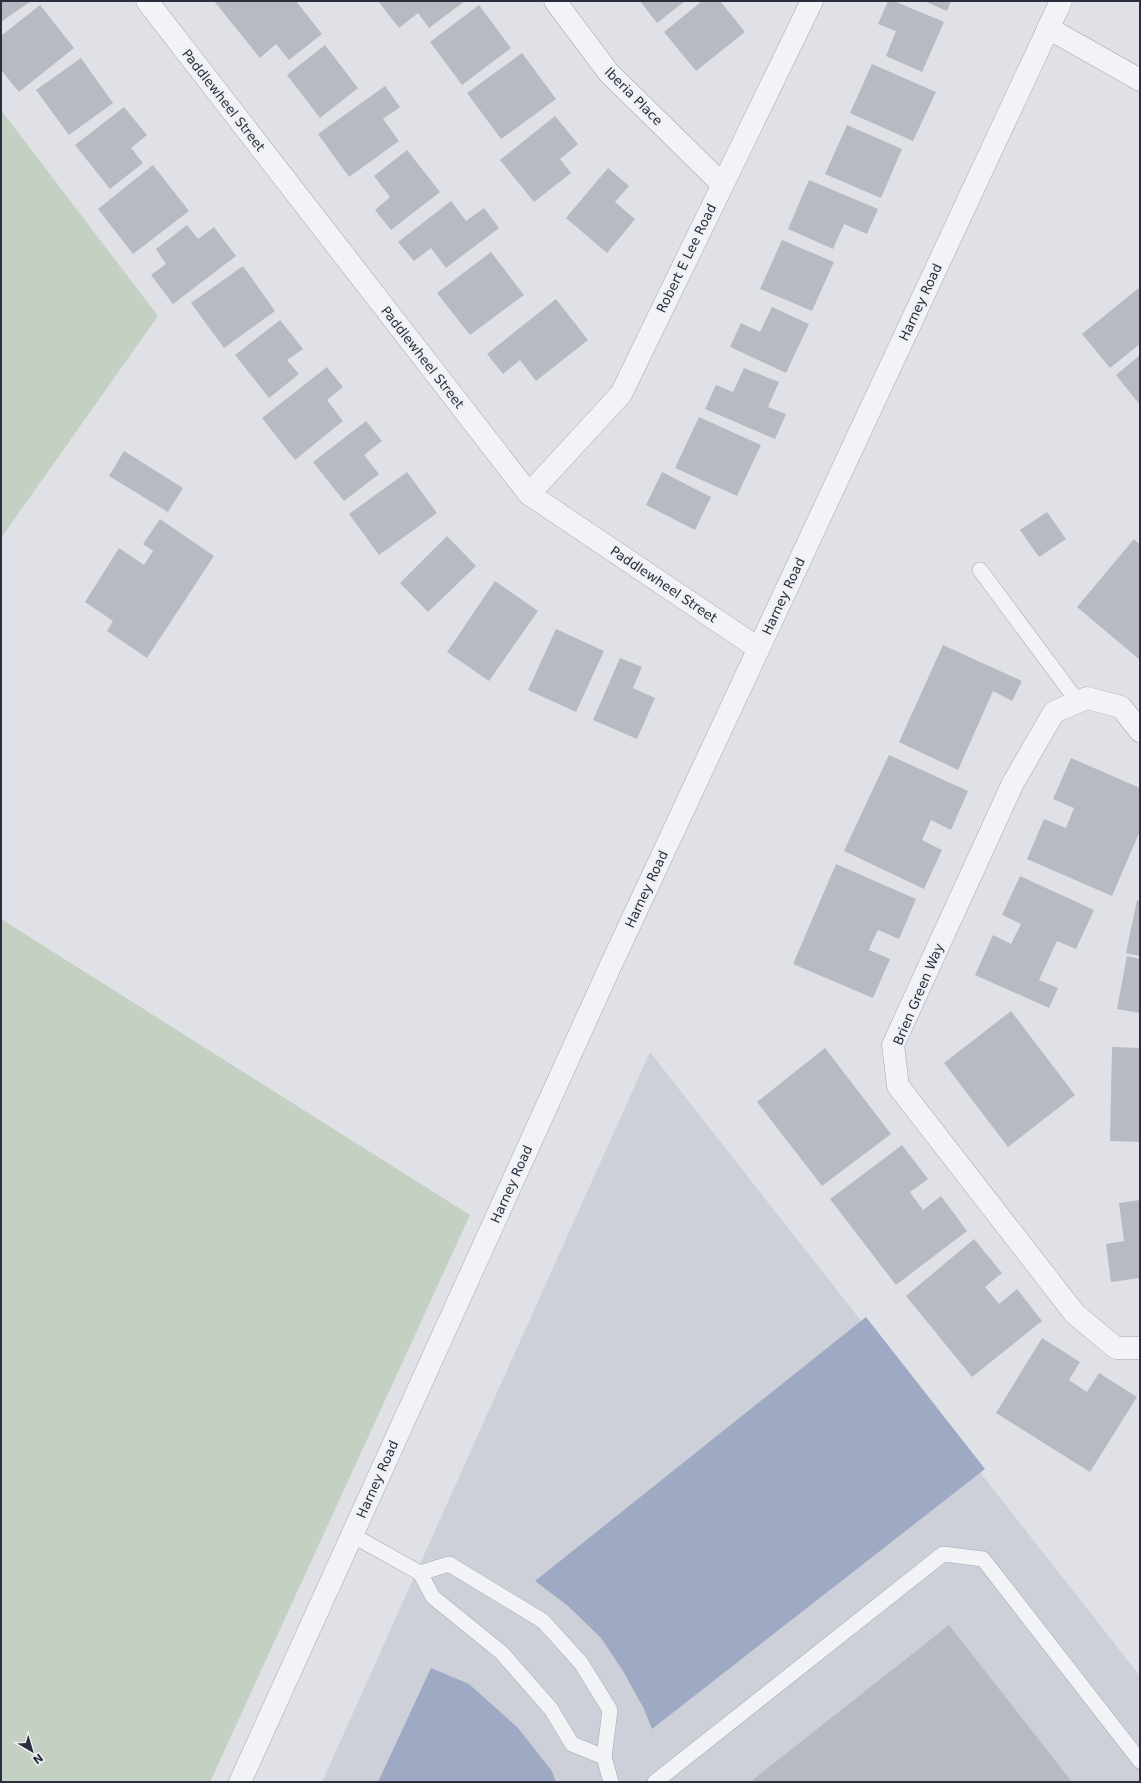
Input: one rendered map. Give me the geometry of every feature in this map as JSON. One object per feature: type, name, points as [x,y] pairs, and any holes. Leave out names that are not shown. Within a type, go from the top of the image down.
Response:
[{"type":"street","name":"Paddlewheel Street","points":[[147,1],[529,494],[758,648]]},
{"type":"street","name":"Iberia Place","points":[[554,1],[608,73],[722,184]]},
{"type":"street","name":"Robert E Lee Road","points":[[529,494],[621,394],[812,1]]},
{"type":"street","name":"Harney Road","points":[[240,1782],[610,967],[1061,1]]},
{"type":"street","points":[[1048,28],[1140,80]]},
{"type":"street","name":"Brien Green Way","points":[[1140,731],[1121,707],[1087,698],[1054,712],[1013,783],[893,1045],[898,1086],[1075,1314],[1116,1348],[1140,1348]]},
{"type":"lane","points":[[980,570],[1078,702]]},
{"type":"lane","points":[[352,1535],[420,1573],[433,1597],[502,1653],[551,1709],[572,1744],[604,1757]]},
{"type":"lane","points":[[655,1782],[943,1554],[983,1559],[1140,1761]]},
{"type":"lane","points":[[420,1573],[449,1564],[543,1620],[582,1663],[610,1710],[604,1757],[611,1782]]},
{"type":"shaded area","points":[[650,1052],[1140,1676],[1140,1782],[322,1782]]},
{"type":"green space","points":[[1,110],[158,316],[1,538]]},
{"type":"green space","points":[[1,919],[470,1215],[210,1782],[1,1782]]},
{"type":"water","points":[[866,1317],[985,1469],[652,1729],[644,1709],[623,1671],[601,1638],[568,1606],[535,1581]]},
{"type":"water","points":[[431,1668],[469,1684],[518,1728],[552,1771],[556,1782],[378,1782]]},
{"type":"building","points":[[1,1],[31,1],[1,22]]},
{"type":"building","points":[[214,1],[296,1],[322,34],[289,60],[276,44],[260,58]]},
{"type":"building","points":[[378,1],[465,1],[429,28],[418,13],[399,28]]},
{"type":"building","points":[[640,1],[685,1],[657,23]]},
{"type":"building","points":[[702,1],[720,1],[745,32],[696,71],[664,32]]},
{"type":"building","points":[[888,1],[894,1],[944,22],[922,72],[886,56],[896,31],[878,24]]},
{"type":"building","points":[[924,1],[951,1],[947,11]]},
{"type":"building","points":[[40,5],[74,48],[19,92],[1,70],[1,36]]},
{"type":"building","points":[[479,5],[511,48],[462,85],[430,42]]},
{"type":"building","points":[[325,45],[358,88],[320,118],[287,75]]},
{"type":"building","points":[[522,53],[556,99],[501,139],[467,93]]},
{"type":"building","points":[[81,58],[113,103],[69,135],[36,90]]},
{"type":"building","points":[[872,64],[936,92],[913,141],[850,113]]},
{"type":"building","points":[[385,86],[400,107],[383,119],[399,141],[349,177],[318,134]]},
{"type":"building","points":[[124,107],[147,135],[131,148],[143,163],[110,189],[75,145]]},
{"type":"building","points":[[555,116],[578,144],[560,159],[571,173],[534,202],[500,160]]},
{"type":"building","points":[[847,125],[902,149],[881,198],[825,174]]},
{"type":"building","points":[[407,150],[440,192],[391,230],[375,210],[390,197],[374,176]]},
{"type":"building","points":[[153,165],[189,211],[133,254],[98,209]]},
{"type":"building","points":[[608,168],[629,186],[615,202],[635,219],[607,253],[566,218]]},
{"type":"building","points":[[809,180],[878,209],[867,234],[844,224],[833,249],[788,229]]},
{"type":"building","points":[[451,201],[466,221],[484,208],[499,228],[446,268],[431,248],[414,261],[398,242]]},
{"type":"building","points":[[187,225],[198,239],[214,227],[236,256],[173,304],[151,275],[166,264],[156,249]]},
{"type":"building","points":[[782,240],[834,262],[812,311],[760,289]]},
{"type":"building","points":[[491,252],[524,295],[470,335],[437,293]]},
{"type":"building","points":[[243,266],[275,311],[224,348],[191,303]]},
{"type":"building","points":[[1140,287],[1140,344],[1110,368],[1082,334]]},
{"type":"building","points":[[556,299],[588,340],[536,381],[520,360],[503,374],[487,354]]},
{"type":"building","points":[[772,307],[809,324],[786,373],[730,347],[741,323],[760,332]]},
{"type":"building","points":[[280,320],[303,349],[287,360],[299,374],[269,398],[235,355]]},
{"type":"building","points":[[1140,355],[1140,405],[1116,375]]},
{"type":"building","points":[[327,367],[343,387],[327,400],[343,421],[295,460],[262,418]]},
{"type":"building","points":[[744,368],[779,382],[768,407],[786,414],[775,439],[705,409],[716,385],[733,392]]},
{"type":"building","points":[[699,417],[761,445],[737,496],[675,468]]},
{"type":"building","points":[[366,421],[382,441],[364,455],[379,474],[344,501],[313,462]]},
{"type":"building","points":[[124,451],[183,488],[168,512],[109,476]]},
{"type":"building","points":[[407,472],[437,513],[379,555],[349,514]]},
{"type":"building","points":[[662,472],[711,497],[695,530],[646,505]]},
{"type":"building","points":[[1047,512],[1066,539],[1039,557],[1020,530]]},
{"type":"building","points":[[160,519],[214,556],[147,658],[107,631],[113,621],[85,602],[119,548],[144,565],[153,551],[143,544]]},
{"type":"building","points":[[447,536],[476,566],[428,612],[400,583]]},
{"type":"building","points":[[1134,539],[1140,545],[1140,660],[1077,607]]},
{"type":"building","points":[[495,581],[538,611],[489,681],[447,652]]},
{"type":"building","points":[[556,629],[604,651],[576,712],[528,690]]},
{"type":"building","points":[[943,645],[1022,681],[1012,701],[993,691],[958,770],[899,742]]},
{"type":"building","points":[[620,658],[642,667],[633,688],[655,698],[637,739],[593,720]]},
{"type":"building","points":[[889,755],[968,791],[951,830],[931,820],[922,840],[942,850],[924,889],[844,851]]},
{"type":"building","points":[[1071,758],[1140,788],[1140,831],[1112,896],[1027,859],[1044,819],[1066,828],[1074,808],[1053,799]]},
{"type":"building","points":[[836,864],[916,899],[899,939],[878,930],[872,942],[869,950],[890,959],[873,998],[793,964]]},
{"type":"building","points":[[1020,876],[1094,910],[1076,949],[1057,941],[1039,980],[1058,988],[1049,1008],[975,975],[993,935],[1011,944],[1021,924],[1002,915]]},
{"type":"building","points":[[1137,900],[1140,901],[1140,956],[1126,953]]},
{"type":"building","points":[[1127,956],[1140,959],[1140,1013],[1117,1009]]},
{"type":"building","points":[[1011,1011],[1075,1095],[1008,1147],[944,1063]]},
{"type":"building","points":[[1112,1047],[1140,1048],[1140,1142],[1110,1141]]},
{"type":"building","points":[[825,1048],[891,1134],[822,1186],[757,1102]]},
{"type":"building","points":[[902,1145],[928,1179],[910,1192],[923,1210],[941,1196],[967,1231],[896,1285],[830,1199]]},
{"type":"building","points":[[1140,1200],[1140,1278],[1111,1282],[1106,1244],[1124,1241],[1119,1203]]},
{"type":"building","points":[[974,1239],[1002,1273],[985,1287],[999,1304],[1017,1289],[1042,1321],[972,1377],[906,1296]]},
{"type":"building","points":[[1042,1338],[1080,1362],[1069,1380],[1087,1392],[1099,1373],[1137,1397],[1090,1472],[996,1413]]},
{"type":"building","points":[[949,1625],[1072,1782],[750,1782]]}]
